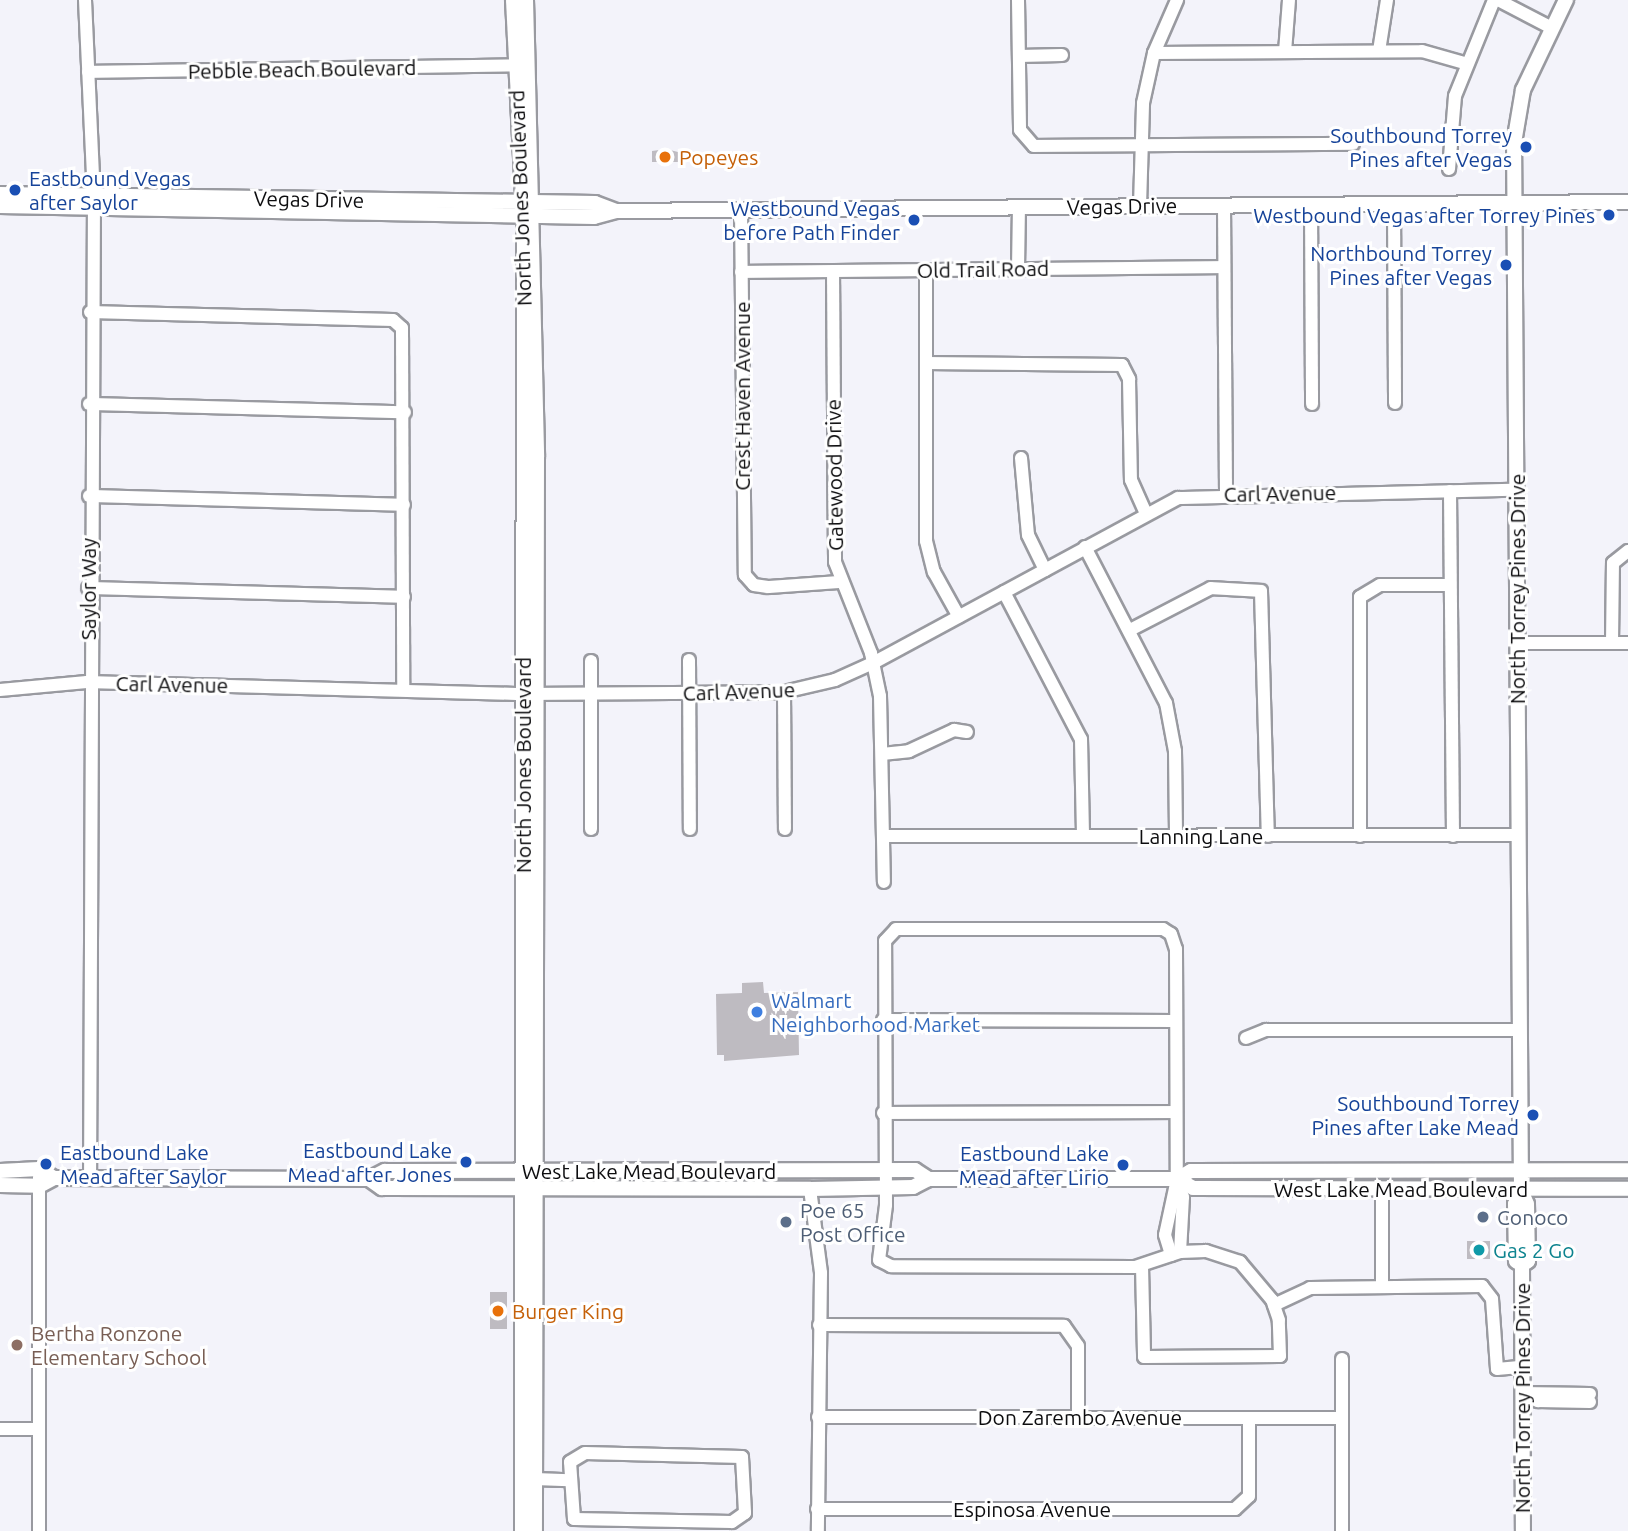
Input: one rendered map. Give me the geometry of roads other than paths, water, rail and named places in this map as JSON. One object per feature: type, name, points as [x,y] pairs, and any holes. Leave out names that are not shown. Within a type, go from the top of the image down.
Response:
[{"type":"main road","name":"North Jones Boulevard","points":[[513,0],[528,210]]},
{"type":"main road","name":"North Jones Boulevard","points":[[526,0],[530,96],[530,694],[536,945],[529,1171]]},
{"type":"main road","name":"North Torrey Pines Drive","points":[[1524,1531],[1522,1265],[1516,1261],[1515,1204],[1521,1190],[1521,1171],[1515,202],[1518,110],[1566,0]]},
{"type":"main road","points":[[516,65],[530,96]]},
{"type":"main road","name":"Vegas Drive","points":[[0,194],[93,202]]},
{"type":"main road","name":"Vegas Drive","points":[[0,206],[93,202],[528,210],[595,203],[616,211],[1628,202]]},
{"type":"main road","name":"North Jones Boulevard","points":[[522,1531],[528,1417],[529,1188],[523,886],[530,694]]},
{"type":"main road","points":[[523,886],[536,945]]},
{"type":"main road","points":[[523,934],[530,943],[536,989]]},
{"type":"main road","points":[[0,1171],[38,1169]]},
{"type":"main road","name":"West Lake Mead Boulevard","points":[[38,1169],[54,1178]]},
{"type":"main road","points":[[810,1188],[819,1177],[840,1177],[853,1170]]},
{"type":"main road","name":"West Lake Mead Boulevard","points":[[0,1185],[39,1186],[54,1178],[369,1179],[381,1171],[915,1170],[929,1179]]},
{"type":"main road","name":"West Lake Mead Boulevard","points":[[1177,1179],[1191,1171],[1628,1170]]},
{"type":"main road","points":[[666,1188],[717,1180],[729,1171]]},
{"type":"main road","points":[[729,1188],[739,1180],[777,1171]]},
{"type":"main road","points":[[1301,1171],[1301,1189]]},
{"type":"main road","name":"West Lake Mead Boulevard","points":[[369,1179],[382,1188],[913,1187],[929,1179],[1177,1179],[1193,1188],[1628,1189]]},
{"type":"main road","name":"North Jones Boulevard","points":[[528,1417],[535,1479],[535,1531]]},
{"type":"street","name":"Saylor Way","points":[[85,0],[93,202],[88,588],[90,1178]]},
{"type":"street","points":[[1018,0],[1020,130],[1027,143],[1139,146],[1353,144]]},
{"type":"street","points":[[1140,206],[1139,146],[1154,53],[1177,0]]},
{"type":"street","points":[[1286,52],[1289,0]]},
{"type":"street","points":[[1379,51],[1387,0]]},
{"type":"street","points":[[1450,169],[1451,117],[1464,63],[1496,0],[1552,28]]},
{"type":"street","points":[[1154,53],[1422,51],[1464,63]]},
{"type":"street","points":[[1019,56],[1062,55]]},
{"type":"street","name":"Pebble Beach Boulevard","points":[[88,72],[516,65]]},
{"type":"street","points":[[1311,204],[1312,404]]},
{"type":"street","points":[[1394,204],[1395,403]]},
{"type":"street","points":[[1224,205],[1226,493]]},
{"type":"street","points":[[1018,207],[1018,269]]},
{"type":"street","name":"Crest Haven Avenue","points":[[741,210],[742,563],[748,581],[768,587],[840,582]]},
{"type":"street","name":"Old Trail Road","points":[[741,272],[1224,267]]},
{"type":"street","points":[[926,270],[926,541],[934,572],[959,617]]},
{"type":"street","name":"Gatewood Drive","points":[[833,271],[833,531],[840,582],[873,663],[882,754],[884,882]]},
{"type":"street","points":[[90,312],[398,323],[405,342],[403,690]]},
{"type":"street","points":[[926,363],[1122,365],[1129,379],[1131,480],[1146,514]]},
{"type":"street","points":[[89,404],[405,412]]},
{"type":"street","points":[[1021,458],[1023,515],[1045,570]]},
{"type":"street","name":"Carl Avenue","points":[[0,690],[88,682],[530,694],[785,692],[835,680],[873,663],[1178,498],[1226,493],[1516,490]]},
{"type":"street","points":[[1450,491],[1453,836]]},
{"type":"street","points":[[89,496],[404,505]]},
{"type":"street","points":[[1085,547],[1166,703],[1173,731],[1176,836]]},
{"type":"street","points":[[1612,643],[1623,554]]},
{"type":"street","points":[[1360,836],[1358,606],[1364,591],[1380,585],[1450,584]]},
{"type":"street","points":[[88,588],[404,597]]},
{"type":"street","points":[[1130,630],[1211,588],[1261,592],[1268,836]]},
{"type":"street","points":[[1004,592],[1081,739],[1083,836]]},
{"type":"street","points":[[1517,643],[1628,643]]},
{"type":"street","points":[[689,660],[690,829]]},
{"type":"street","points":[[591,661],[591,829]]},
{"type":"street","points":[[785,692],[785,829]]},
{"type":"street","points":[[882,754],[909,751],[954,730],[967,732]]},
{"type":"street","name":"Lanning Lane","points":[[883,836],[1519,835]]},
{"type":"street","points":[[1142,1266],[1140,1351],[1152,1359],[1280,1356],[1274,1305],[1240,1262],[1206,1251],[1175,1253],[1142,1266],[883,1265],[879,1244],[885,1187],[883,1020],[889,934],[895,929],[1163,929],[1171,934],[1177,949],[1177,1179],[1165,1235],[1175,1253]]},
{"type":"street","points":[[883,1020],[1176,1021]]},
{"type":"street","points":[[1246,1038],[1266,1030],[1520,1030]]},
{"type":"street","points":[[883,1112],[1176,1112]]},
{"type":"street","points":[[38,1169],[39,1531]]},
{"type":"street","points":[[810,1188],[821,1273],[818,1531]]},
{"type":"street","points":[[1382,1190],[1382,1287]]},
{"type":"street","points":[[1274,1305],[1310,1288],[1489,1289],[1497,1370],[1522,1367]]},
{"type":"street","points":[[819,1325],[1071,1329],[1078,1346],[1078,1417]]},
{"type":"street","points":[[1342,1359],[1342,1531]]},
{"type":"street","points":[[1522,1393],[1590,1398]]},
{"type":"street","name":"Don Zarembo Avenue","points":[[818,1417],[1341,1418]]},
{"type":"street","name":"Espinosa Avenue","points":[[817,1509],[1235,1509],[1245,1504],[1249,1418]]},
{"type":"street","points":[[0,1429],[39,1429]]},
{"type":"street","points":[[585,1453],[741,1457],[745,1513],[741,1520],[586,1523],[570,1511],[569,1479],[570,1462],[585,1453]]},
{"type":"street","points":[[535,1479],[569,1479]]},
{"type":"place","name":"Southbound Torrey Pines after Vegas","points":[[1526,147]]},
{"type":"place","name":"Popeyes","points":[[665,157]]},
{"type":"place","name":"Eastbound Vegas after Saylor","points":[[15,190]]},
{"type":"place","name":"Westbound Vegas after Torrey Pines","points":[[1609,215]]},
{"type":"place","name":"Westbound Vegas before Path Finder","points":[[914,220]]},
{"type":"place","name":"Northbound Torrey Pines after Vegas","points":[[1506,265]]},
{"type":"place","name":"Walmart Neighborhood Market","points":[[757,1012]]},
{"type":"place","name":"Southbound Torrey Pines after Lake Mead","points":[[1533,1115]]},
{"type":"place","name":"Eastbound Lake Mead after Jones","points":[[466,1162]]},
{"type":"place","name":"Eastbound Lake Mead after Saylor","points":[[46,1164]]},
{"type":"place","name":"Eastbound Lake Mead after Lirio","points":[[1123,1165]]},
{"type":"place","name":"Conoco","points":[[1483,1217]]},
{"type":"place","name":"Poe 65 Post Office","points":[[786,1222]]},
{"type":"place","name":"Gas 2 Go","points":[[1479,1250]]},
{"type":"place","name":"Burger King","points":[[498,1311]]},
{"type":"place","name":"Bertha Ronzone Elementary School","points":[[17,1345]]}]
